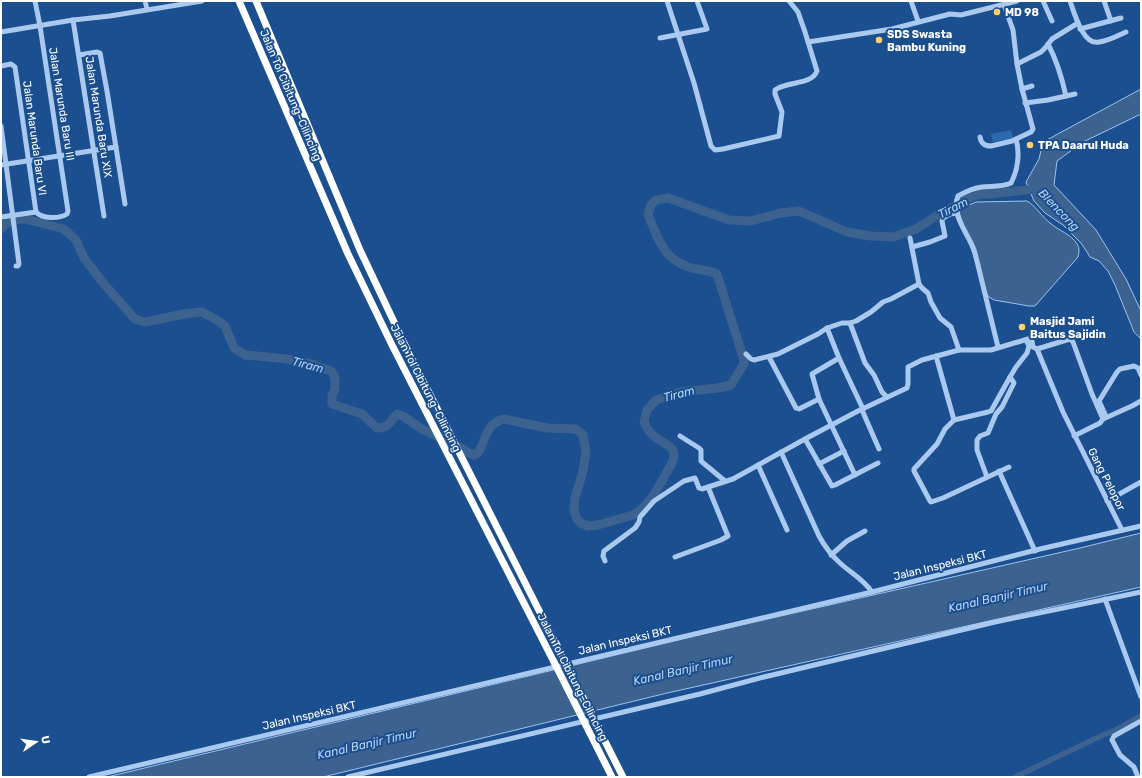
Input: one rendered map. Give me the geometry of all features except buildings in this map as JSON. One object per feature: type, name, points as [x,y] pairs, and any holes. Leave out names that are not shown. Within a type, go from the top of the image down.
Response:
[{"type":"highway","name":"Jalan Tol Cibitung–Cilincing","points":[[239,1],[348,254],[381,324],[612,777]]},
{"type":"highway","name":"Jalan Tol Cibitung–Cilincing","points":[[256,1],[360,250],[399,334],[623,777]]},
{"type":"street","name":"Jalan Marunda Baru III","points":[[35,1],[68,211],[67,214],[63,216],[51,217],[40,216],[36,212]]},
{"type":"street","points":[[146,1],[147,9]]},
{"type":"street","points":[[1,32],[202,1]]},
{"type":"street","points":[[667,1],[694,83],[710,146],[713,149],[723,149],[777,137],[780,134],[782,112],[775,94],[775,90],[786,85],[806,80],[817,74],[798,12],[789,1]]},
{"type":"street","points":[[660,38],[707,29],[697,1]]},
{"type":"street","points":[[911,1],[918,21]]},
{"type":"street","points":[[808,42],[892,29],[918,21],[950,14],[961,15],[1017,1]]},
{"type":"street","points":[[1043,1],[1052,21]]},
{"type":"street","points":[[1070,1],[1079,26],[1089,39],[1096,43],[1126,32]]},
{"type":"street","points":[[1104,1],[1110,21]]},
{"type":"street","points":[[980,137],[983,144],[988,146],[1006,143],[1031,132],[1033,129],[1022,89],[1013,30],[1004,5]]},
{"type":"street","points":[[1017,64],[1041,52],[1052,39],[1079,26],[1121,18]]},
{"type":"street","name":"Jalan Marunda Baru XIX","points":[[73,20],[104,216]]},
{"type":"street","points":[[1048,44],[1061,75],[1066,96]]},
{"type":"street","points":[[79,55],[96,52],[100,53],[125,204]]},
{"type":"street","name":"Jalan Marunda Baru VI","points":[[1,66],[11,64],[15,67],[36,212]]},
{"type":"street","points":[[1022,89],[1032,86]]},
{"type":"street","points":[[1025,103],[1075,94]]},
{"type":"street","points":[[1,126],[4,165],[19,264],[16,266]]},
{"type":"street","points":[[998,347],[974,248],[960,222],[956,204],[958,196],[968,191],[1011,183],[1015,173],[1018,155],[1016,139]]},
{"type":"street","points":[[4,165],[116,147]]},
{"type":"street","points":[[1,217],[13,217],[36,212]]},
{"type":"street","points":[[912,247],[945,236],[942,221],[943,218],[957,212]]},
{"type":"street","points":[[910,238],[919,284],[928,293],[940,318],[951,327],[958,350]]},
{"type":"street","points":[[746,354],[754,360],[769,357],[818,334],[827,328],[842,323],[850,323],[871,312],[883,302],[919,284]]},
{"type":"street","points":[[850,323],[865,363],[874,375],[882,392],[887,398]]},
{"type":"street","points":[[827,328],[879,449]]},
{"type":"street","points":[[605,561],[603,556],[604,551],[635,528],[639,522],[640,516],[654,501],[670,490],[692,478],[696,479],[701,489],[733,479],[862,409],[908,387],[908,367],[922,360],[958,350],[991,350],[1026,340],[1031,340],[1034,347],[1037,349],[1069,339],[1072,340],[1092,394],[1103,418]]},
{"type":"street","points":[[1009,467],[935,501],[930,501],[914,471],[914,469],[937,444],[954,420],[990,411],[1016,367],[1027,353],[1029,346],[1026,340]]},
{"type":"street","name":"Gang Pelopor","points":[[1037,349],[1074,436],[1122,530]]},
{"type":"street","points":[[936,356],[954,420]]},
{"type":"street","points":[[769,357],[796,408],[799,409],[820,399]]},
{"type":"street","points":[[839,358],[812,374],[820,399],[855,475]]},
{"type":"street","points":[[1074,436],[1100,423],[1105,414],[1100,399],[1118,370],[1136,366],[1141,375]]},
{"type":"street","points":[[987,477],[977,450],[977,440],[980,436],[988,434],[996,414],[1002,407],[1014,383],[1010,377]]},
{"type":"street","points":[[1103,418],[1141,401]]},
{"type":"street","points":[[680,436],[699,448],[701,450],[701,461],[726,481]]},
{"type":"street","points":[[805,439],[832,486],[878,463]]},
{"type":"street","points":[[819,464],[844,451]]},
{"type":"street","points":[[781,452],[825,548],[840,563],[866,583],[872,592]]},
{"type":"street","points":[[758,465],[787,530]]},
{"type":"street","points":[[999,471],[1035,551]]},
{"type":"street","points":[[1107,501],[1141,482]]},
{"type":"street","points":[[675,557],[728,536],[708,488]]},
{"type":"street","name":"Jalan Inspeksi BKT","points":[[89,777],[872,592],[1141,526]]},
{"type":"street","points":[[831,555],[847,540],[865,531]]},
{"type":"street","points":[[348,777],[700,694],[829,661],[995,622],[1141,592]]},
{"type":"street","points":[[1105,599],[1141,697]]},
{"type":"street","points":[[1138,777],[1134,767],[1120,755],[1112,740],[1114,736],[1141,721]]},
{"type":"street","points":[[1134,767],[1141,766]]},
{"type":"shaded area","points":[[1011,130],[1013,138],[993,142],[991,134]]},
{"type":"water","name":"Blencong","points":[[1141,89],[1141,114],[1083,142],[1057,161],[1054,185],[1096,230],[1126,279],[1141,311],[1141,339],[1134,332],[1108,271],[1099,261],[1090,257],[1081,243],[1063,225],[1045,213],[1034,201],[1026,182],[1039,159],[1043,142]]},
{"type":"water","points":[[1027,201],[1033,205],[1053,226],[1072,238],[1079,249],[1078,257],[1035,306],[994,300],[989,297],[986,293],[959,212],[962,208],[976,202]]},
{"type":"water","name":"Kanal Banjir Timur","points":[[1141,533],[1141,587],[663,694],[323,777],[107,777],[737,626]]},
{"type":"waterway","name":"Tiram","points":[[1,229],[10,220],[25,219],[64,229],[76,240],[84,258],[104,284],[135,319],[145,322],[202,312],[225,326],[234,348],[245,355],[288,359],[311,364],[331,371],[335,377],[335,389],[332,395],[332,404],[362,414],[377,428],[387,426],[397,414],[403,416],[422,429],[474,455],[478,453],[493,424],[504,419],[547,428],[576,429],[583,435],[586,452],[583,471],[575,498],[574,510],[577,519],[581,523],[588,526],[598,525],[633,515],[639,511],[656,492],[672,463],[674,454],[671,448],[653,436],[644,422],[647,410],[656,400],[680,392],[718,388],[731,385],[744,363],[717,274],[682,264],[674,260],[663,248],[648,215],[651,205],[656,200],[668,198],[729,220],[751,221],[780,213],[799,211],[847,232],[871,236],[893,237],[916,229],[969,198],[980,194],[1036,189]]},
{"type":"waterway","points":[[1015,777],[1114,731],[1141,716]]},
{"type":"place","name":"MD 98","points":[[997,12]]},
{"type":"place","name":"SDS Swasta Bambu Kuning","points":[[879,40]]},
{"type":"place","name":"TPA Daarul Huda","points":[[1030,145]]},
{"type":"place","name":"Masjid Jami Baitus Sajidin","points":[[1022,327]]}]
